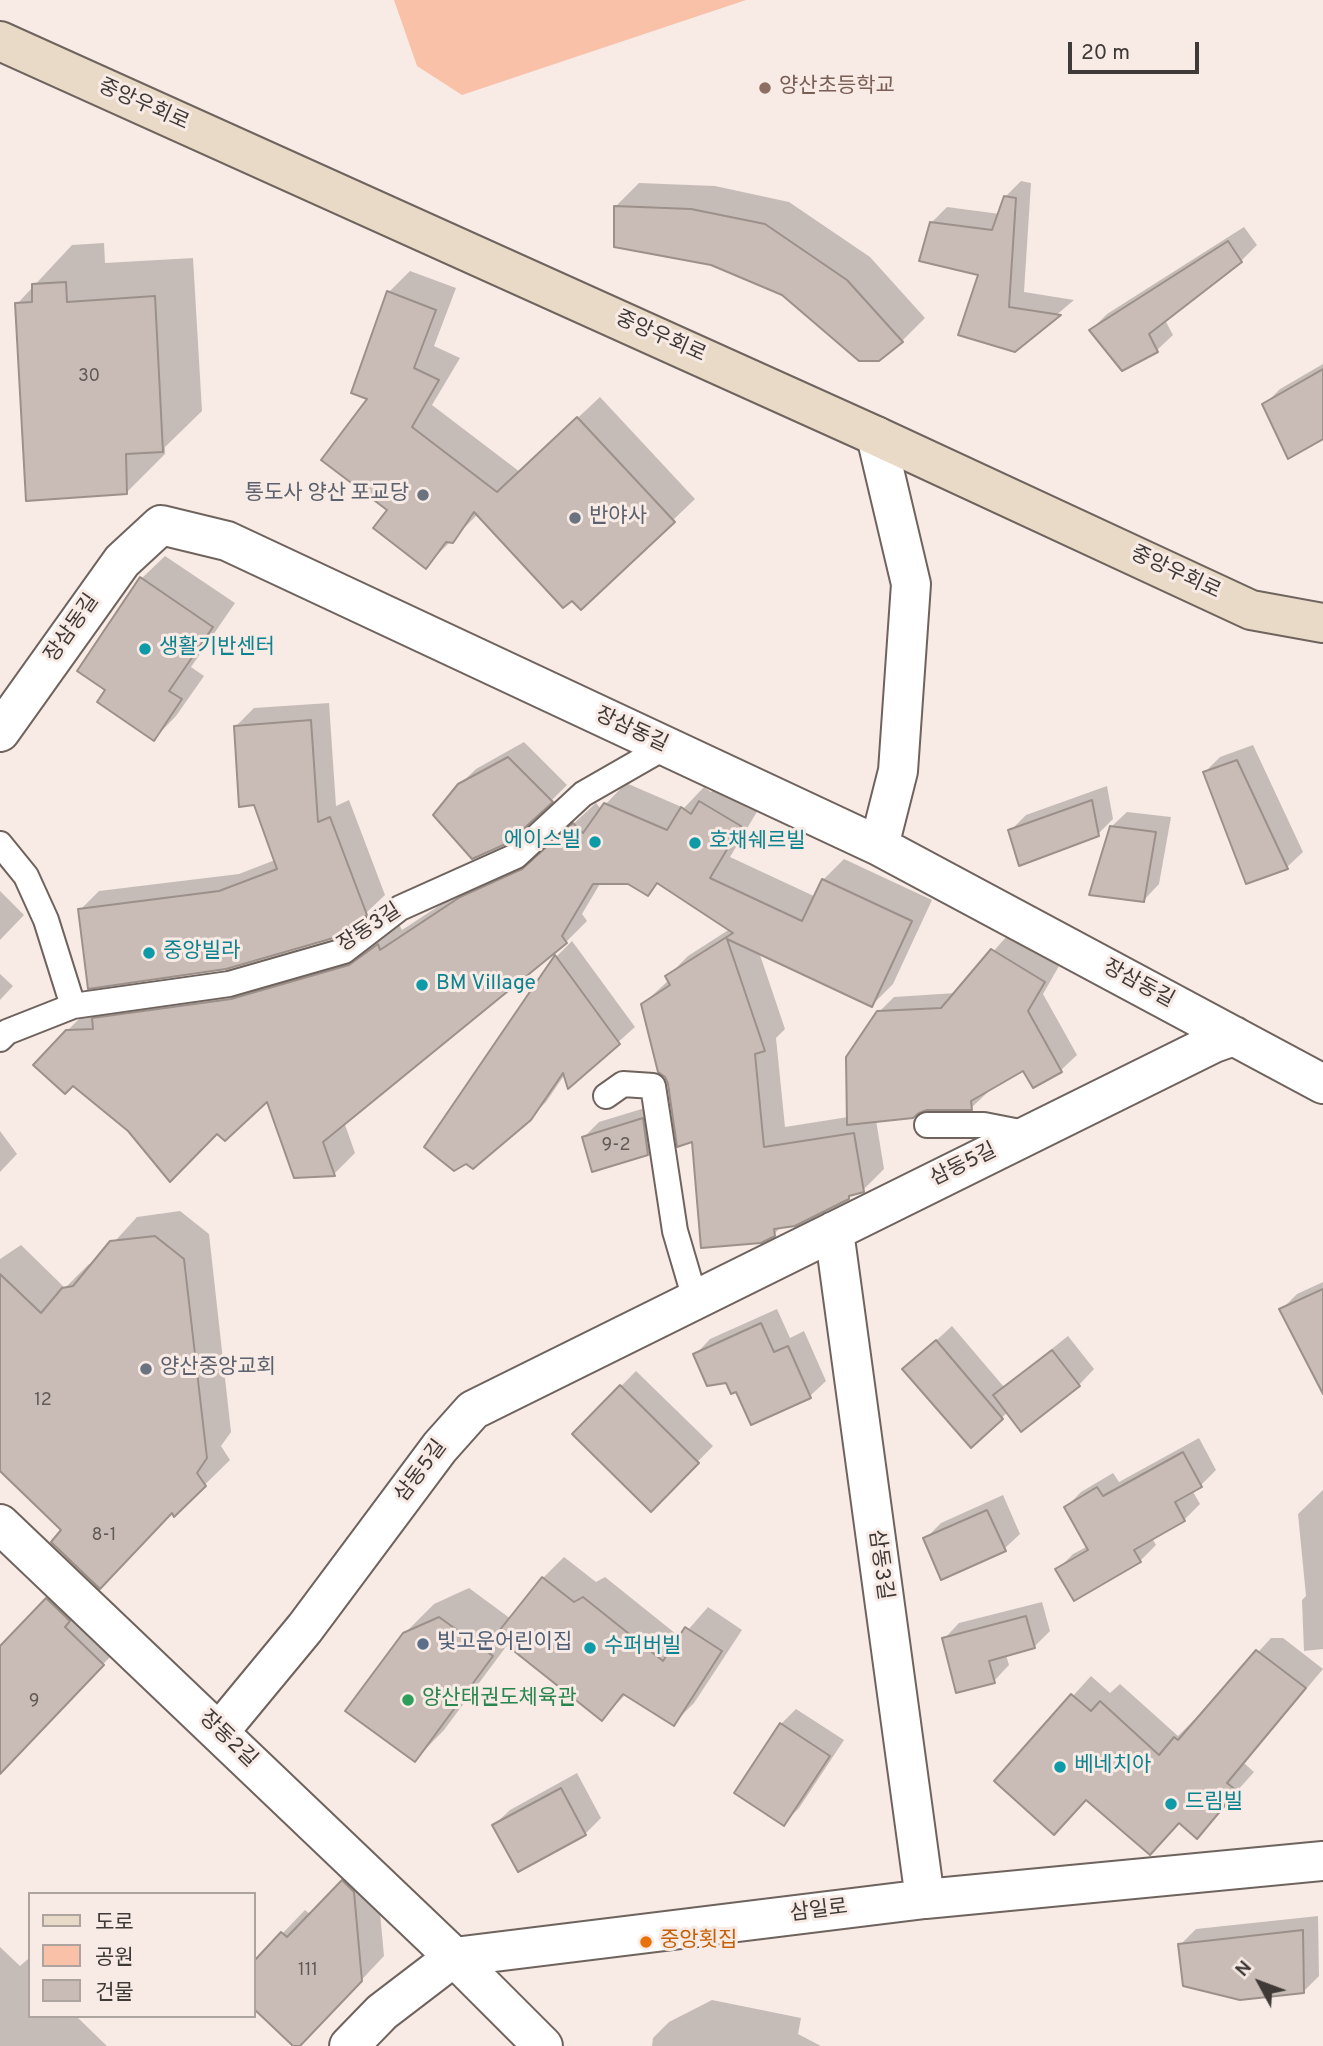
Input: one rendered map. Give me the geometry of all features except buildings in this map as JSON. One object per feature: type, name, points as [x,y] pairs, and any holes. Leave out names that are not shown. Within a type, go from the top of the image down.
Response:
[{"type":"main road","name":"중앙우회로","points":[[3,51],[876,436],[1251,610],[1323,623]]},
{"type":"main road","points":[[1251,610],[1323,647]]},
{"type":"street","points":[[876,436],[911,584],[898,771],[879,846]]},
{"type":"street","name":"장삼동길","points":[[0,732],[122,561],[161,525],[227,541],[879,846],[1323,1084]]},
{"type":"street","name":"삼동5길","points":[[219,1732],[305,1628],[440,1447],[473,1409],[1213,1043],[1234,1036]]},
{"type":"street","name":"삼동3길","points":[[834,1231],[925,1899]]},
{"type":"street","name":"장동2길","points":[[0,1524],[454,1957],[542,2046]]},
{"type":"street","name":"삼일로","points":[[454,1957],[925,1899],[1323,1861]]},
{"type":"street","points":[[349,2046],[382,2012],[454,1957]]},
{"type":"lane","name":"장동3길","points":[[0,1039],[7,1032],[73,1006],[229,984],[344,951],[400,908],[516,856],[583,794],[665,747]]},
{"type":"lane","points":[[0,844],[26,876],[46,920],[73,1006]]},
{"type":"lane","points":[[606,1096],[623,1084],[653,1086],[676,1231],[695,1299]]},
{"type":"lane","points":[[927,1125],[984,1125],[1030,1134]]},
{"type":"green space","points":[[394,0],[746,0],[462,95],[417,66]]},
{"type":"place","name":"양산초등학교","points":[[765,88]]},
{"type":"place","name":"통도사 양산 포교당","points":[[423,495]]},
{"type":"place","name":"반야사","points":[[575,518]]},
{"type":"place","name":"생활기반센터","points":[[145,649]]},
{"type":"place","name":"에이스빌","points":[[595,842]]},
{"type":"place","name":"호채쉐르빌","points":[[695,843]]},
{"type":"place","name":"중앙빌라","points":[[149,953]]},
{"type":"place","name":"BM Village","points":[[422,985]]},
{"type":"place","name":"양산중앙교회","points":[[146,1369]]},
{"type":"place","name":"빛고운어린이집","points":[[423,1644]]},
{"type":"place","name":"수퍼버빌","points":[[590,1648]]},
{"type":"place","name":"양산태권도체육관","points":[[408,1700]]},
{"type":"place","name":"베네치아","points":[[1060,1767]]},
{"type":"place","name":"드림빌","points":[[1171,1804]]},
{"type":"place","name":"중앙횟집","points":[[646,1942]]}]
